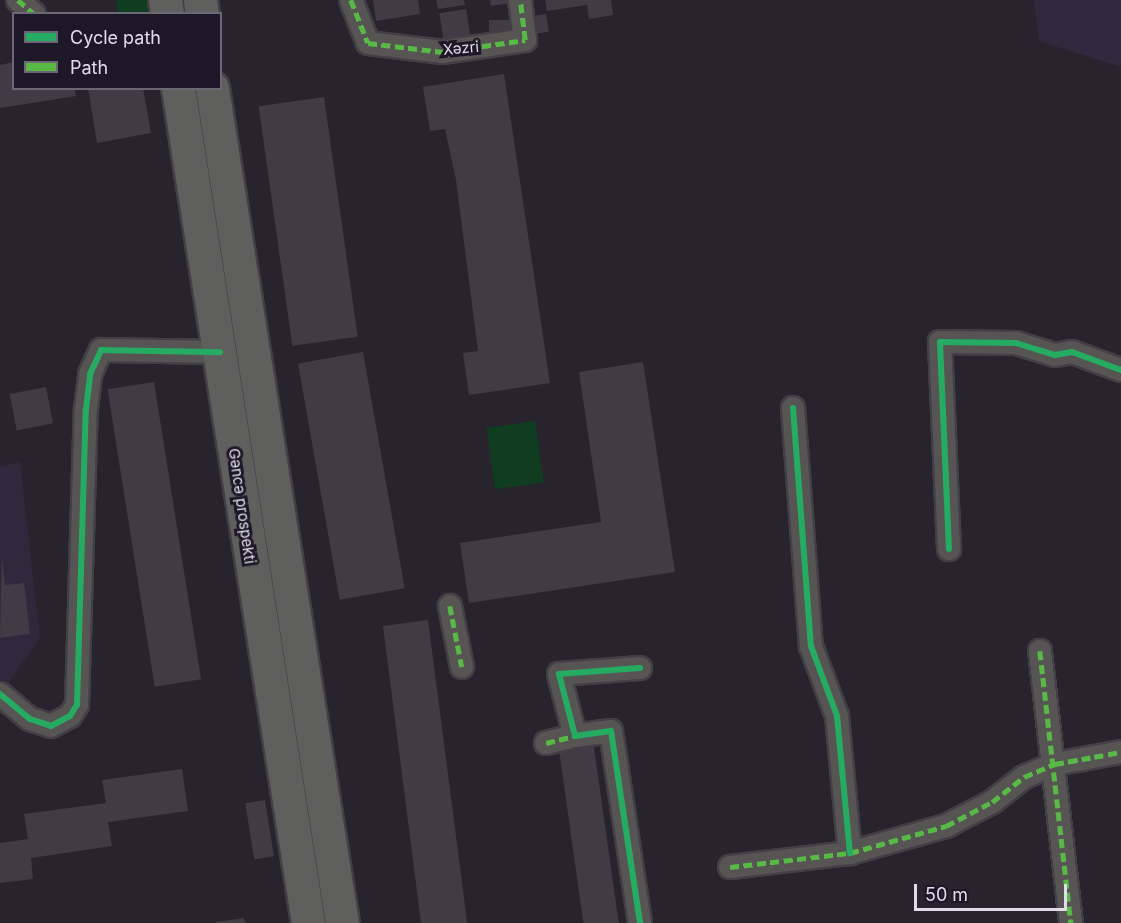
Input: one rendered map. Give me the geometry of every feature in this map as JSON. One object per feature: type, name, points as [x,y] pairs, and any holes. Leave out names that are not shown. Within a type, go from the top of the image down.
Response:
[{"type":"main road","name":"Gəncə prospekti","points":[[178,90],[266,666],[308,923]]},
{"type":"main road","name":"Gəncə prospekti","points":[[212,90],[298,662],[342,923]]},
{"type":"main road","points":[[266,666],[298,662]]},
{"type":"street","points":[[18,0],[32,12]]},
{"type":"street","name":"Xəzri","points":[[351,0],[368,43],[442,52],[525,40],[520,0]]},
{"type":"street","points":[[949,549],[940,342],[1016,343],[1055,355],[1072,352],[1121,370]]},
{"type":"street","points":[[0,694],[30,719],[51,726],[70,716],[77,705],[86,409],[90,374],[101,350],[220,352]]},
{"type":"street","points":[[793,408],[811,646],[837,716],[850,853]]},
{"type":"street","points":[[450,606],[462,667]]},
{"type":"street","points":[[1040,651],[1055,764],[1071,923]]},
{"type":"street","points":[[575,736],[559,674],[640,668]]},
{"type":"street","points":[[546,743],[611,731],[640,923]]},
{"type":"street","points":[[730,867],[850,853],[946,826],[1055,764],[1121,752]]},
{"type":"shaded area","points":[[1034,0],[1121,0],[1121,67],[1039,41]]},
{"type":"shaded area","points":[[20,462],[40,638],[6,686],[0,682],[0,467]]},
{"type":"green space","points":[[116,0],[155,0],[157,12],[118,12]]},
{"type":"green space","points":[[535,421],[544,482],[495,489],[486,428]]},
{"type":"building","points":[[373,0],[418,0],[420,14],[376,21]]},
{"type":"building","points":[[436,0],[464,0],[465,5],[438,9]]},
{"type":"building","points":[[490,0],[515,0],[516,2],[491,6]]},
{"type":"building","points":[[545,0],[611,0],[613,15],[589,19],[587,5],[547,11]]},
{"type":"building","points":[[466,9],[470,35],[443,39],[439,13]]},
{"type":"building","points":[[546,14],[549,32],[532,34],[529,17]]},
{"type":"building","points":[[489,20],[510,20],[510,35],[489,35]]},
{"type":"building","points":[[12,62],[12,90],[74,90],[76,96],[0,108],[0,65]]},
{"type":"building","points":[[504,74],[550,383],[469,395],[463,353],[478,351],[456,180],[445,129],[430,131],[423,87]]},
{"type":"building","points":[[88,90],[143,90],[151,133],[97,143]]},
{"type":"building","points":[[324,97],[358,337],[292,346],[259,106]]},
{"type":"building","points":[[363,352],[405,588],[340,600],[298,363]]},
{"type":"building","points":[[643,362],[675,572],[469,603],[460,543],[601,522],[579,372]]},
{"type":"building","points":[[154,382],[201,679],[155,687],[108,389]]},
{"type":"building","points":[[46,387],[53,423],[17,430],[10,394]]},
{"type":"building","points":[[2,556],[5,585],[24,583],[30,634],[0,638]]},
{"type":"building","points":[[428,620],[467,923],[421,923],[383,626]]},
{"type":"building","points":[[593,740],[619,923],[583,923],[558,745]]},
{"type":"building","points":[[182,769],[188,811],[108,822],[112,846],[31,858],[33,879],[0,883],[0,843],[28,839],[24,814],[106,803],[102,780]]},
{"type":"building","points":[[265,800],[274,856],[254,859],[245,803]]},
{"type":"building","points":[[244,918],[245,923],[216,923],[216,922]]},
{"type":"marked path","points":[[18,0],[32,12]]},
{"type":"marked path","points":[[351,0],[368,43],[442,52],[525,40],[520,0]]},
{"type":"marked path","points":[[450,606],[462,667]]},
{"type":"marked path","points":[[1040,651],[1071,923]]},
{"type":"marked path","points":[[546,743],[575,736]]},
{"type":"marked path","points":[[730,867],[850,853],[946,826],[992,802],[1024,777],[1055,764],[1121,752]]},
{"type":"cycle path","points":[[949,549],[940,342],[1016,343],[1055,355],[1072,352],[1121,370]]},
{"type":"cycle path","points":[[0,694],[30,719],[51,726],[70,716],[77,705],[86,409],[90,374],[101,350],[220,352]]},
{"type":"cycle path","points":[[793,408],[811,646],[837,716],[850,853]]},
{"type":"cycle path","points":[[640,668],[559,674],[575,736],[611,731],[640,923]]}]
